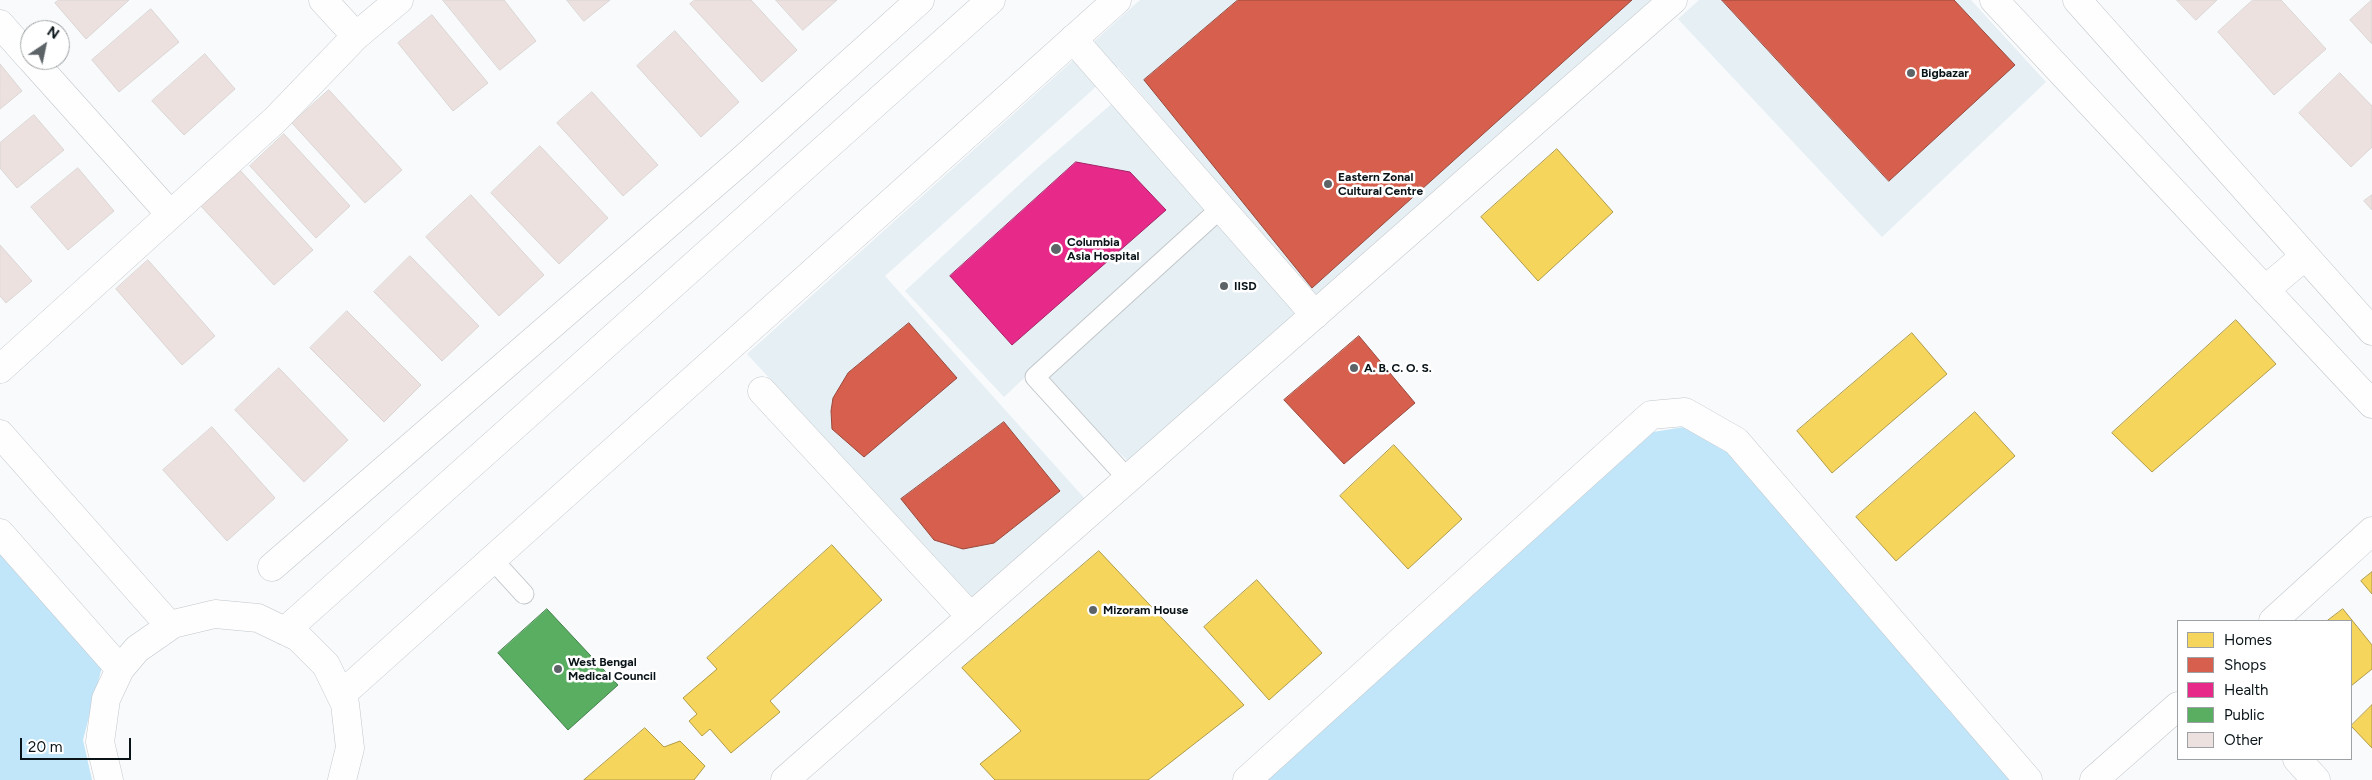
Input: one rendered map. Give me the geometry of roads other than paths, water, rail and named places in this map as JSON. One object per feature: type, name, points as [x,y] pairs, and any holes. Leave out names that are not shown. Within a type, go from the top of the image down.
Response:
[{"type":"street","points":[[323,0],[356,36]]},
{"type":"street","points":[[0,368],[275,120],[356,36],[399,0]]},
{"type":"street","points":[[272,567],[742,160],[920,0]]},
{"type":"street","points":[[285,631],[991,0]]},
{"type":"street","points":[[341,695],[1117,0]]},
{"type":"street","points":[[785,780],[1673,0]]},
{"type":"street","points":[[1994,0],[2372,404]]},
{"type":"street","points":[[2077,0],[2372,331]]},
{"type":"street","points":[[0,24],[20,47]]},
{"type":"street","points":[[1073,39],[1315,315]]},
{"type":"street","points":[[41,70],[170,214]]},
{"type":"street","points":[[2265,290],[2305,256]]},
{"type":"street","points":[[762,391],[971,617]]},
{"type":"street","points":[[1247,780],[1651,415],[1685,412],[1736,441],[2028,780]]},
{"type":"street","points":[[0,434],[170,626]]},
{"type":"street","points":[[2274,620],[2372,531]]},
{"type":"street","points":[[0,533],[120,669]]},
{"type":"street","points":[[109,780],[100,742],[106,699],[120,669],[137,649],[170,626],[215,614],[258,618],[298,637],[326,665],[345,704],[350,748],[342,780]]},
{"type":"street","points":[[2094,780],[2177,707]]},
{"type":"street","points":[[2298,760],[2316,780]]},
{"type":"lane","points":[[1128,479],[1035,377],[1221,208]]},
{"type":"lane","points":[[492,559],[524,594]]},
{"type":"place","name":"Bigbazar","points":[[1911,73]]},
{"type":"place","name":"Eastern Zonal Cultural Centre","points":[[1328,184]]},
{"type":"place","name":"Columbia Asia Hospital","points":[[1056,249]]},
{"type":"place","name":"IISD","points":[[1224,286]]},
{"type":"place","name":"A. B. C. O. S.","points":[[1354,368]]},
{"type":"place","name":"Mizoram House","points":[[1093,610]]},
{"type":"place","name":"West Bengal Medical Council","points":[[558,669]]}]
